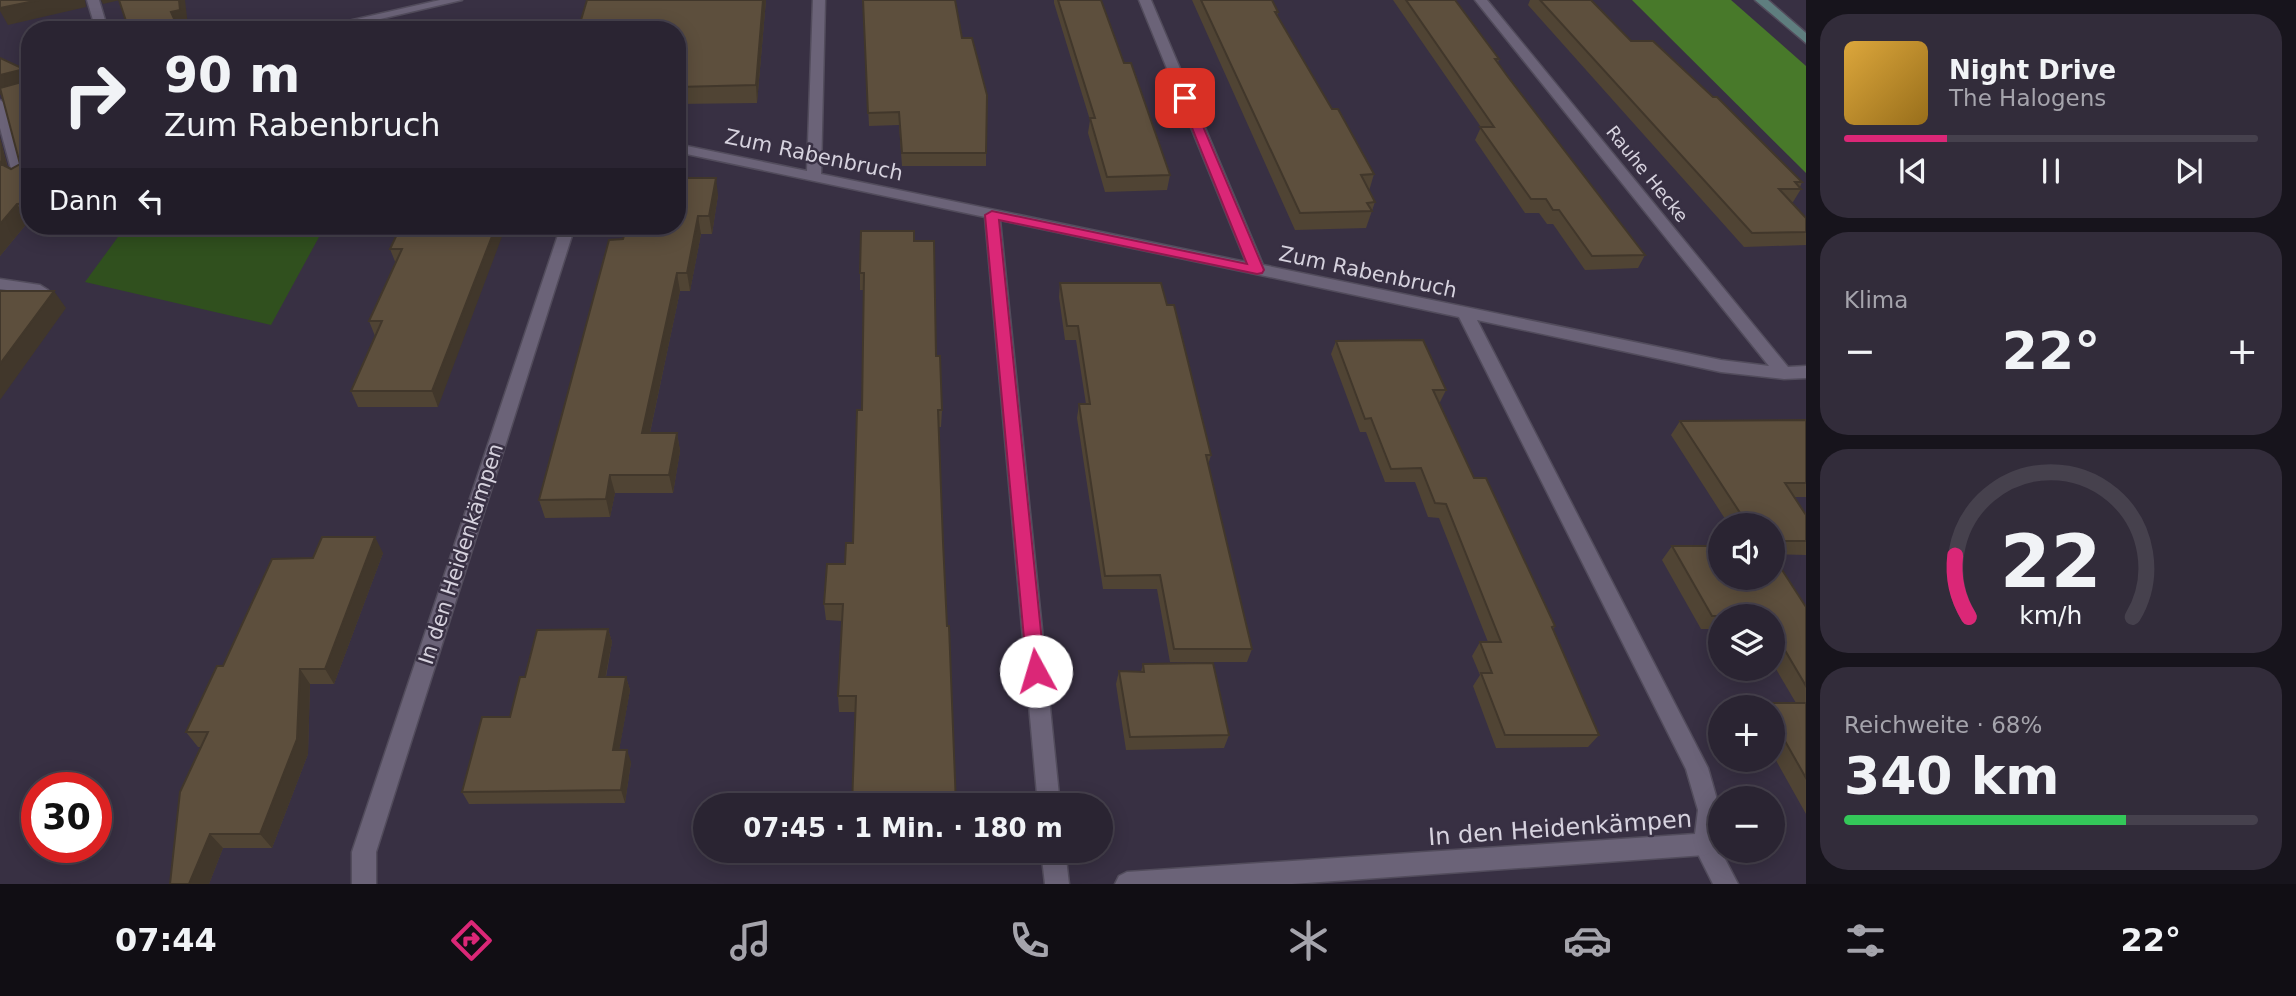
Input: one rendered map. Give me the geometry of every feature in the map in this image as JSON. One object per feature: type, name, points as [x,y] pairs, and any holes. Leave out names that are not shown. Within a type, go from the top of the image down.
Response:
[{"type":"main road","points":[[1761,0],[1806,39]]},
{"type":"street","points":[[93,0],[99,21]]},
{"type":"street","points":[[357,21],[456,0]]},
{"type":"street","points":[[814,177],[819,0]]},
{"type":"street","points":[[1144,0],[1257,270]]},
{"type":"street","name":"Rauhe Hecke","points":[[1480,0],[1783,373]]},
{"type":"street","points":[[3,101],[21,176]]},
{"type":"street","name":"Zum Rabenbruch","points":[[686,150],[1721,366],[1783,373],[1806,372]]},
{"type":"street","points":[[992,215],[1048,793]]},
{"type":"street","name":"In den Heidenkämpen","points":[[364,884],[364,852],[565,235]]},
{"type":"street","points":[[0,284],[40,289]]},
{"type":"street","name":"In den Heidenkämpen","points":[[1126,884],[1705,844],[1709,810],[1697,768],[1466,314]]},
{"type":"street","points":[[1705,844],[1726,884]]},
{"type":"street","points":[[1055,863],[1057,884]]},
{"type":"green space","points":[[1632,0],[1731,0],[1806,66],[1806,173]]},
{"type":"green space","points":[[119,235],[320,235],[271,325],[85,282]]},
{"type":"building","points":[[0,0],[39,0],[0,8]]},
{"type":"building","points":[[119,0],[179,0],[180,10],[171,12],[175,21],[126,21]]},
{"type":"building","points":[[587,0],[763,0],[756,85],[686,87],[686,21],[581,21]]},
{"type":"building","points":[[863,0],[955,0],[962,38],[972,38],[987,95],[986,153],[902,153],[899,112],[868,113]]},
{"type":"building","points":[[1058,0],[1101,0],[1124,63],[1131,63],[1170,175],[1107,177],[1090,118],[1095,118]]},
{"type":"building","points":[[1201,0],[1272,0],[1278,12],[1275,12],[1332,109],[1338,109],[1374,174],[1361,175],[1375,202],[1367,203],[1372,211],[1300,213]]},
{"type":"building","points":[[1406,0],[1455,0],[1499,59],[1495,59],[1508,77],[1645,255],[1592,256],[1559,210],[1553,210],[1546,199],[1531,199],[1480,127],[1494,127]]},
{"type":"building","points":[[1540,0],[1591,0],[1631,41],[1653,41],[1713,97],[1717,97],[1802,182],[1795,182],[1801,189],[1779,189],[1806,218],[1806,232],[1752,233]]},
{"type":"building","points":[[0,58],[21,68],[21,71],[0,75]]},
{"type":"building","points":[[21,82],[21,204],[17,204],[0,224],[0,161],[11,169],[20,164],[0,88]]},
{"type":"building","points":[[686,178],[716,178],[709,216],[698,216],[687,273],[677,273],[642,433],[677,433],[669,475],[610,475],[606,499],[539,500],[609,240],[623,239],[624,235],[686,235]]},
{"type":"building","points":[[861,231],[914,231],[914,241],[934,241],[936,356],[940,356],[942,410],[938,410],[943,542],[956,793],[852,793],[856,696],[838,696],[843,604],[824,604],[827,564],[845,564],[846,543],[853,543],[857,410],[862,410],[864,273],[860,273]]},
{"type":"building","points":[[397,235],[493,235],[432,391],[351,391],[382,321],[369,321],[402,249],[390,249]]},
{"type":"building","points":[[1060,283],[1161,283],[1167,305],[1174,305],[1211,455],[1206,455],[1252,649],[1174,649],[1160,575],[1105,576],[1079,404],[1090,404],[1078,326],[1067,326]]},
{"type":"building","points":[[0,291],[54,291],[0,364]]},
{"type":"building","points":[[1423,340],[1446,390],[1433,390],[1474,478],[1486,478],[1555,626],[1552,627],[1599,735],[1505,735],[1481,673],[1492,673],[1480,642],[1501,642],[1446,504],[1435,503],[1421,468],[1391,469],[1371,418],[1365,419],[1336,341]]},
{"type":"building","points":[[1806,420],[1806,483],[1785,483],[1806,515],[1806,541],[1785,541],[1785,513],[1740,513],[1680,421]]},
{"type":"building","points":[[322,537],[375,537],[325,669],[300,669],[297,739],[260,834],[210,834],[189,884],[170,884],[180,792],[208,732],[186,732],[217,666],[223,666],[272,559],[313,558]]},
{"type":"building","points":[[1672,546],[1708,546],[1708,590],[1785,590],[1785,575],[1806,607],[1806,686],[1785,650],[1785,604],[1708,604],[1708,609]]},
{"type":"building","points":[[608,629],[599,677],[626,677],[613,750],[627,750],[621,790],[462,792],[482,717],[510,717],[520,677],[525,677],[537,630]]},
{"type":"building","points":[[1213,663],[1229,735],[1130,737],[1119,671],[1144,672],[1143,664]]},
{"type":"building","points":[[1785,703],[1806,703],[1806,778],[1785,741]]},
{"type":"route","points":[[1036,671],[992,215],[1257,270],[1185,98]]}]
